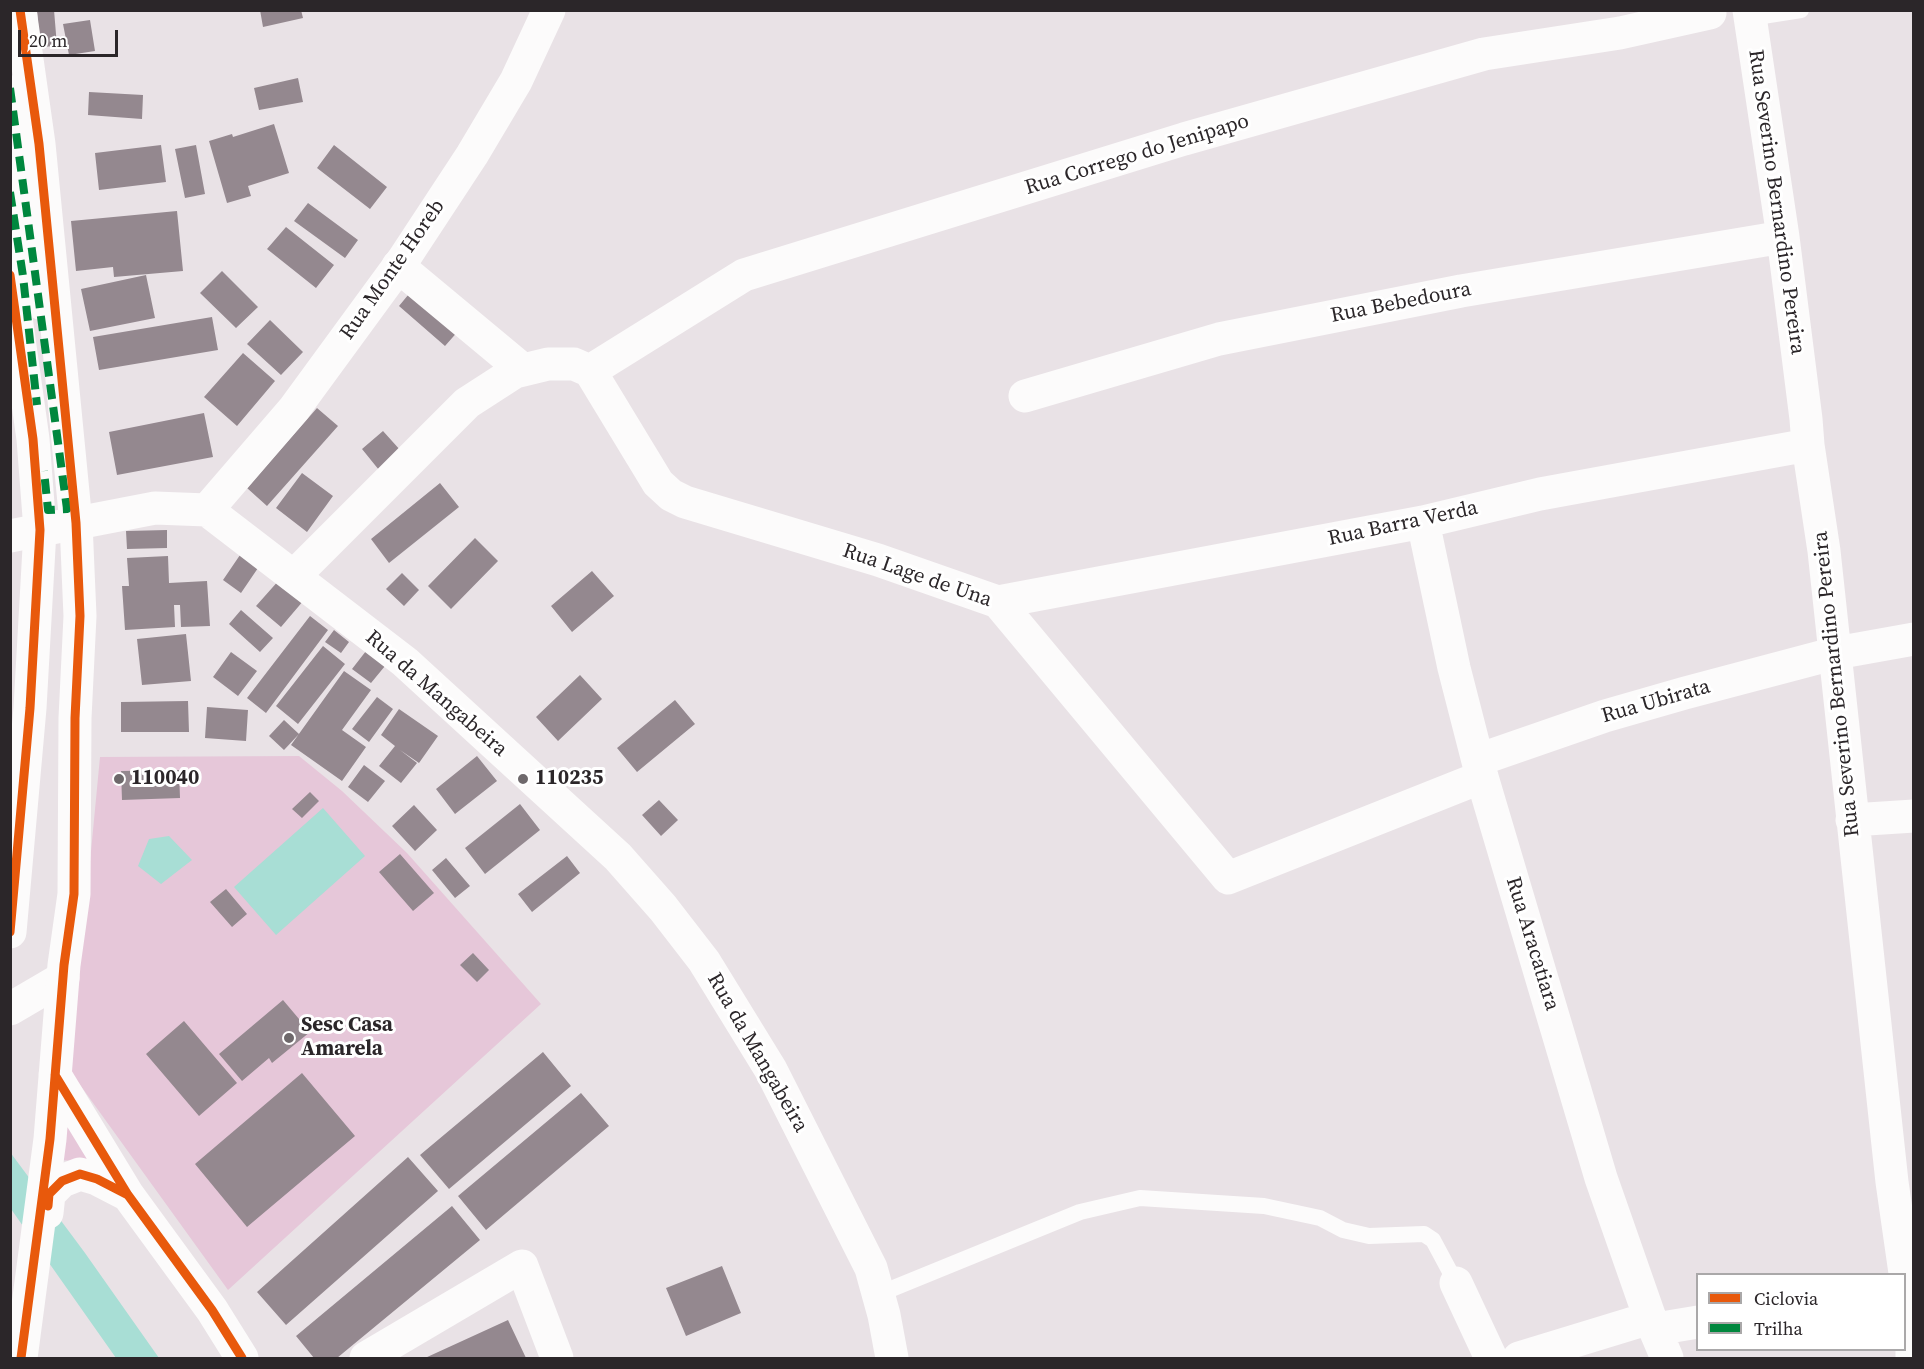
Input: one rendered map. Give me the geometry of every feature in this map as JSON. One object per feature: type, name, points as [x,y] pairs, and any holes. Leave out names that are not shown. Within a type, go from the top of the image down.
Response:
[{"type":"street","points":[[20,10],[39,144],[76,523],[80,616],[75,718],[74,894],[63,978],[50,1139],[24,1349]]},
{"type":"street","name":"Rua Monte Horeb","points":[[207,510],[294,409],[398,266],[472,155],[516,81],[549,10]]},
{"type":"street","name":"Rua Severino Bernardino Pereira","points":[[1731,12],[1782,237],[1808,445],[1824,551],[1892,1182],[1904,1273]]},
{"type":"street","name":"Rua Corrego do Jenipapo","points":[[590,371],[744,275],[1184,139],[1484,54],[1620,33],[1731,12]]},
{"type":"street","points":[[10,88],[67,509],[48,510],[23,276],[10,192]]},
{"type":"street","name":"Rua Bebedoura","points":[[1025,396],[1219,339],[1461,291],[1782,237]]},
{"type":"street","points":[[398,266],[522,370]]},
{"type":"street","points":[[10,275],[33,439],[25,533],[30,708],[10,932]]},
{"type":"street","points":[[294,576],[467,403],[515,372],[522,370],[548,364],[574,364],[590,371]]},
{"type":"street","name":"Rua Lage de Una","points":[[590,371],[658,483],[671,495],[685,502],[878,560],[999,602],[1228,878]]},
{"type":"street","name":"Rua Barra Verda","points":[[999,602],[1423,522],[1540,494],[1808,445]]},
{"type":"street","points":[[25,533],[155,508],[207,510]]},
{"type":"street","name":"Rua da Mangabeira","points":[[207,510],[405,662],[618,857],[663,908],[704,961],[771,1070],[871,1268],[879,1294],[892,1359]]},
{"type":"street","name":"Rua Aracatiara","points":[[1423,522],[1454,668],[1480,769],[1601,1178],[1657,1335]]},
{"type":"street","name":"Rua Ubirata","points":[[1228,878],[1605,716],[1836,653],[1914,639]]},
{"type":"street","points":[[1852,820],[1914,816]]},
{"type":"street","points":[[10,1009],[63,978]]},
{"type":"street","points":[[56,1075],[128,1196],[212,1310],[242,1359]]},
{"type":"street","points":[[24,1349],[49,1194],[62,1180],[80,1174],[97,1179],[128,1196]]},
{"type":"street","points":[[366,1359],[522,1266],[557,1359]]},
{"type":"street","points":[[1456,1283],[1491,1359]]},
{"type":"street","name":"Rua Severino Bernardino Pereira","points":[[1906,1287],[1912,1359]]},
{"type":"street","points":[[1519,1359],[1657,1335],[1696,1323]]},
{"type":"lane","points":[[1731,12],[1801,10]]},
{"type":"lane","points":[[879,1294],[1080,1212],[1140,1198],[1264,1206],[1320,1218],[1343,1230],[1369,1236],[1424,1234],[1433,1240],[1456,1283]]},
{"type":"shaded area","name":"Sesc Casa Amarela","points":[[299,756],[342,791],[407,853],[541,1004],[228,1290],[70,1071],[100,757]]},
{"type":"shaded area","points":[[323,808],[365,856],[276,935],[234,887]]},
{"type":"shaded area","points":[[169,836],[192,860],[161,884],[138,866],[149,839]]},
{"type":"shaded area","points":[[65,1113],[95,1162],[58,1160]]},
{"type":"shaded area","points":[[10,1152],[159,1358],[116,1358],[11,1209]]},
{"type":"building","points":[[37,10],[54,10],[57,46],[40,47]]},
{"type":"building","points":[[260,10],[301,10],[303,18],[263,27]]},
{"type":"building","points":[[90,20],[95,51],[69,55],[63,24]]},
{"type":"building","points":[[298,78],[303,102],[259,110],[254,88]]},
{"type":"building","points":[[89,92],[143,95],[142,119],[88,115]]},
{"type":"building","points":[[274,124],[289,173],[248,186],[251,196],[227,203],[209,141],[232,134],[233,137]]},
{"type":"building","points":[[161,145],[166,182],[99,190],[95,153]]},
{"type":"building","points":[[196,145],[205,194],[185,198],[175,149]]},
{"type":"building","points":[[334,145],[387,187],[370,209],[317,168]]},
{"type":"building","points":[[308,203],[358,240],[345,258],[294,221]]},
{"type":"building","points":[[177,211],[183,271],[114,277],[113,267],[76,271],[71,221]]},
{"type":"building","points":[[286,227],[334,265],[316,288],[267,249]]},
{"type":"building","points":[[222,271],[258,307],[236,328],[200,293]]},
{"type":"building","points":[[146,275],[155,318],[90,331],[81,289]]},
{"type":"building","points":[[413,289],[460,329],[445,346],[399,306]]},
{"type":"building","points":[[212,317],[218,350],[99,370],[93,337]]},
{"type":"building","points":[[270,320],[303,352],[281,375],[247,344]]},
{"type":"building","points":[[243,353],[275,381],[237,426],[204,397]]},
{"type":"building","points":[[317,408],[338,426],[267,506],[247,488]]},
{"type":"building","points":[[204,413],[213,457],[117,475],[109,432]]},
{"type":"building","points":[[383,431],[401,451],[379,470],[362,449]]},
{"type":"building","points":[[302,473],[333,496],[307,532],[276,508]]},
{"type":"building","points":[[440,483],[459,507],[389,563],[371,539]]},
{"type":"building","points":[[167,530],[167,548],[127,549],[126,531]]},
{"type":"building","points":[[475,538],[498,561],[451,609],[428,586]]},
{"type":"building","points":[[240,555],[258,568],[241,593],[223,580]]},
{"type":"building","points":[[168,556],[169,583],[207,581],[210,626],[181,627],[180,605],[174,605],[175,627],[125,630],[122,586],[129,586],[127,558]]},
{"type":"building","points":[[592,571],[614,596],[572,632],[551,606]]},
{"type":"building","points":[[402,573],[419,590],[404,606],[386,589]]},
{"type":"building","points":[[280,579],[304,600],[281,627],[256,606]]},
{"type":"building","points":[[241,610],[273,638],[260,652],[229,624]]},
{"type":"building","points":[[310,616],[328,630],[266,713],[247,698]]},
{"type":"building","points":[[334,630],[349,642],[341,653],[325,642]]},
{"type":"building","points":[[186,634],[191,681],[142,685],[137,639]]},
{"type":"building","points":[[323,646],[345,664],[298,724],[276,706]]},
{"type":"building","points":[[366,651],[385,666],[371,683],[352,669]]},
{"type":"building","points":[[231,652],[257,671],[238,696],[213,677]]},
{"type":"building","points":[[344,671],[371,690],[342,730],[366,747],[342,781],[291,745]]},
{"type":"building","points":[[580,675],[602,699],[558,741],[536,717]]},
{"type":"building","points":[[377,697],[393,709],[369,742],[352,729]]},
{"type":"building","points":[[675,700],[695,724],[637,772],[617,748]]},
{"type":"building","points":[[188,701],[189,732],[121,732],[121,702]]},
{"type":"building","points":[[207,707],[248,710],[246,741],[205,738]]},
{"type":"building","points":[[399,709],[438,736],[419,763],[400,750],[417,763],[401,783],[379,766],[395,746],[381,735]]},
{"type":"building","points":[[284,720],[299,734],[284,750],[269,736]]},
{"type":"building","points":[[477,756],[497,781],[455,814],[436,789]]},
{"type":"building","points":[[364,765],[385,781],[368,802],[348,787]]},
{"type":"building","points":[[179,770],[180,798],[122,800],[121,771]]},
{"type":"building","points":[[310,792],[319,801],[302,818],[292,809]]},
{"type":"building","points":[[659,800],[678,820],[661,836],[642,815]]},
{"type":"building","points":[[520,804],[540,830],[485,874],[465,848]]},
{"type":"building","points":[[414,805],[437,830],[415,851],[392,826]]},
{"type":"building","points":[[400,854],[434,893],[413,911],[379,872]]},
{"type":"building","points":[[567,856],[580,873],[532,912],[518,894]]},
{"type":"building","points":[[446,858],[470,886],[455,898],[432,870]]},
{"type":"building","points":[[226,889],[247,914],[232,927],[210,902]]},
{"type":"building","points":[[473,953],[489,970],[477,982],[460,965]]},
{"type":"building","points":[[283,1000],[310,1032],[272,1063],[269,1058],[242,1081],[219,1054]]},
{"type":"building","points":[[184,1021],[237,1083],[199,1116],[146,1054]]},
{"type":"building","points":[[543,1052],[571,1086],[449,1189],[420,1155]]},
{"type":"building","points":[[302,1073],[355,1136],[247,1227],[195,1164]]},
{"type":"building","points":[[581,1093],[609,1126],[486,1230],[458,1196]]},
{"type":"building","points":[[408,1157],[438,1191],[286,1325],[257,1292]]},
{"type":"building","points":[[452,1206],[480,1240],[337,1358],[314,1358],[296,1336]]},
{"type":"building","points":[[722,1266],[741,1313],[686,1336],[666,1288]]},
{"type":"building","points":[[508,1320],[526,1358],[425,1358]]},
{"type":"marked path","points":[[10,88],[67,509],[48,510],[44,471]]},
{"type":"marked path","points":[[10,192],[23,276],[37,405]]},
{"type":"cycle path","points":[[20,10],[39,144],[76,523],[80,616],[75,718],[74,894],[64,965],[50,1139],[21,1358]]},
{"type":"cycle path","points":[[10,275],[33,439],[40,530],[30,708],[10,932]]},
{"type":"cycle path","points":[[55,1075],[128,1195],[212,1310],[242,1358]]},
{"type":"cycle path","points":[[48,1206],[49,1194],[62,1181],[80,1174],[97,1179],[128,1195]]},
{"type":"place","name":"110040","points":[[119,779]]},
{"type":"place","name":"110235","points":[[523,779]]},
{"type":"place","name":"Sesc Casa Amarela","points":[[289,1038]]}]
